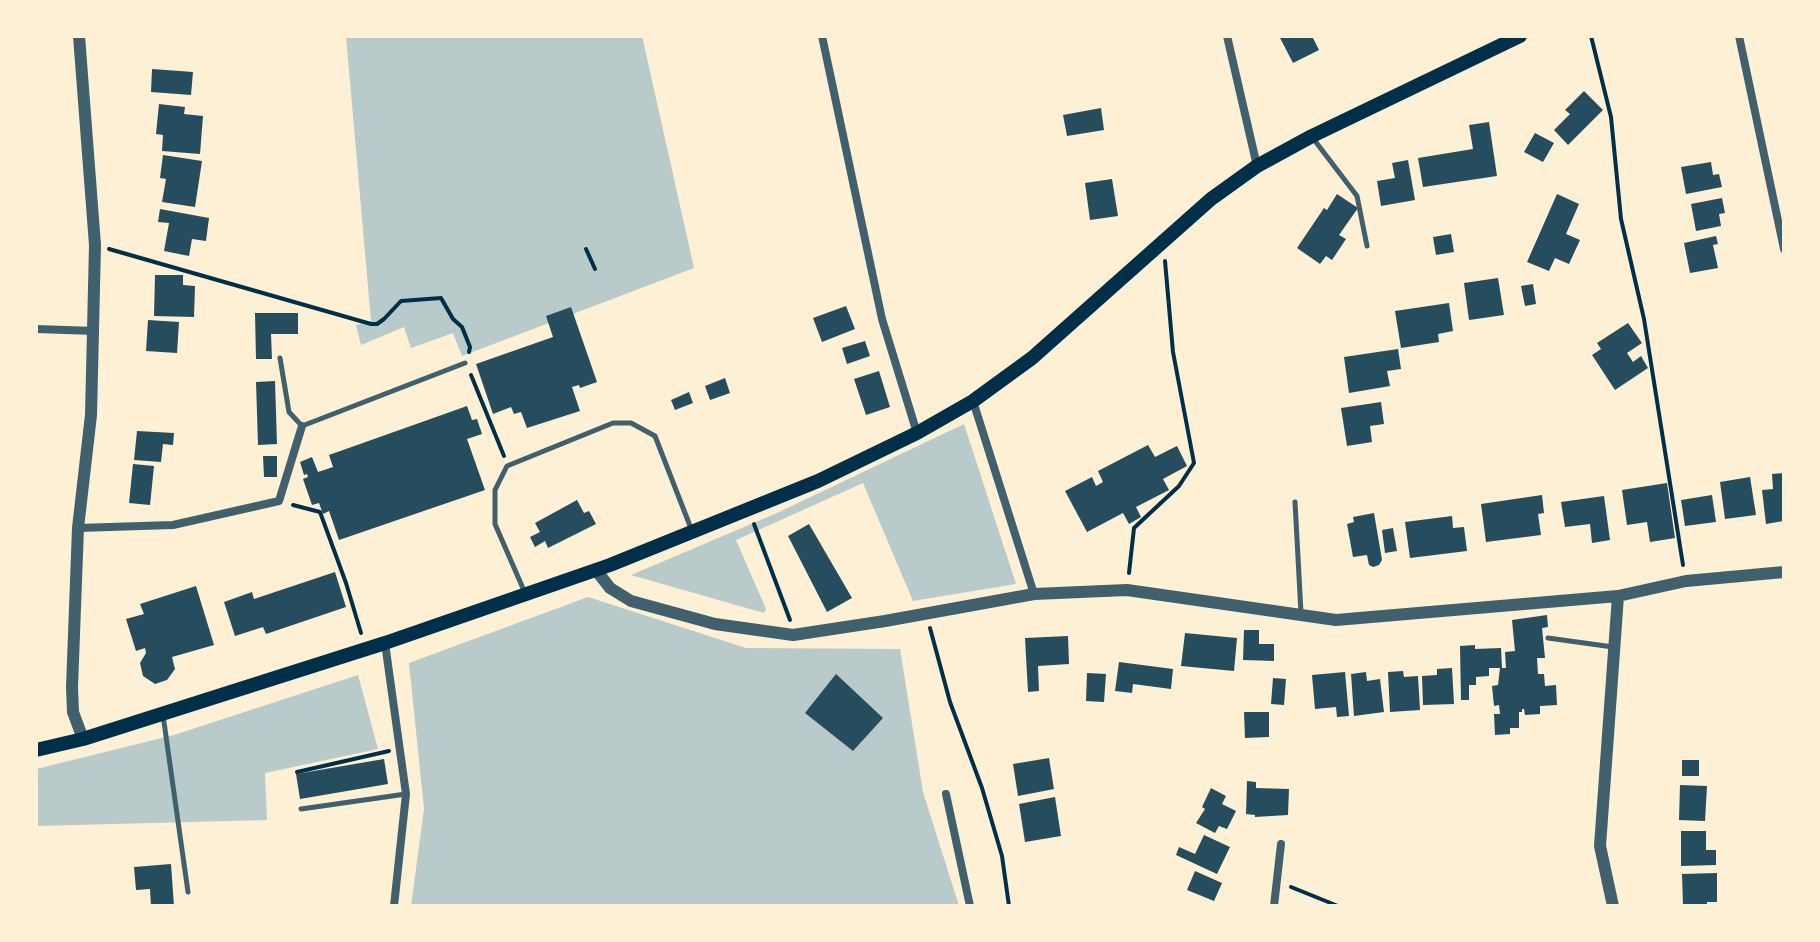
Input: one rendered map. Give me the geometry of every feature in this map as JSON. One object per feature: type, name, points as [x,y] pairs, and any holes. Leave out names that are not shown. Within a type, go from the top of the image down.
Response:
[{"type":"main road","points":[[36,750],[83,739],[385,643],[596,570],[750,511],[917,433],[973,401],[1032,358],[1211,199],[1257,166],[1312,136],[1520,36]]},
{"type":"street","points":[[79,36],[95,245],[91,415],[78,528],[72,687],[73,712],[83,739]]},
{"type":"street","points":[[822,36],[882,319],[917,433]]},
{"type":"street","points":[[1227,36],[1257,166]]},
{"type":"street","points":[[1739,36],[1784,249]]},
{"type":"street","points":[[36,329],[95,331]]},
{"type":"street","points":[[973,401],[1034,594]]},
{"type":"street","points":[[78,528],[173,525],[279,501],[302,426]]},
{"type":"street","points":[[596,570],[610,588],[631,601],[715,624],[793,635],[1034,594],[1127,590],[1336,620],[1618,596],[1686,581],[1784,572]]},
{"type":"street","points":[[1613,906],[1600,846],[1618,596]]},
{"type":"street","points":[[385,643],[406,794],[394,906]]},
{"type":"street","points":[[946,794],[970,906]]},
{"type":"street","points":[[1274,906],[1281,844]]},
{"type":"lane","points":[[1312,136],[1357,196],[1367,246]]},
{"type":"lane","points":[[280,358],[289,412],[302,426],[465,363]]},
{"type":"lane","points":[[525,594],[495,524],[495,490],[507,466],[613,423],[631,423],[655,436],[693,533]]},
{"type":"lane","points":[[1295,502],[1301,615]]},
{"type":"lane","points":[[1548,638],[1614,647]]},
{"type":"lane","points":[[162,714],[188,892]]},
{"type":"lane","points":[[301,809],[406,794]]},
{"type":"path","points":[[1591,36],[1611,117],[1621,219],[1644,319],[1686,581]]},
{"type":"path","points":[[1127,590],[1134,528],[1179,486],[1194,463],[1173,352],[1164,243]]},
{"type":"path","points":[[95,245],[371,324],[384,319],[401,301],[441,298],[453,319],[462,327],[470,347],[465,363],[507,466]]},
{"type":"path","points":[[586,249],[595,269]]},
{"type":"path","points":[[279,501],[320,512],[346,583],[365,649]]},
{"type":"path","points":[[750,511],[788,611],[793,635]]},
{"type":"path","points":[[927,614],[950,702],[982,788],[1002,856],[1009,906]]},
{"type":"path","points":[[297,772],[399,749]]},
{"type":"path","points":[[1277,881],[1338,906]]},
{"type":"shaded area","points":[[346,36],[642,36],[694,268],[462,356],[453,333],[411,348],[404,327],[361,345],[356,325],[371,321]]},
{"type":"shaded area","points":[[964,424],[1016,584],[913,601],[863,483],[736,540],[766,609],[764,613],[631,575],[777,513]]},
{"type":"shaded area","points":[[588,597],[746,648],[900,649],[923,792],[959,906],[411,906],[424,809],[409,663]]},
{"type":"shaded area","points":[[358,675],[378,749],[265,773],[267,820],[36,826],[36,769],[174,735]]},
{"type":"building","points":[[1279,36],[1312,36],[1319,50],[1293,63]]},
{"type":"building","points":[[152,69],[193,72],[191,95],[151,92]]},
{"type":"building","points":[[1584,91],[1603,110],[1568,145],[1554,130],[1570,114],[1565,110]]},
{"type":"building","points":[[159,104],[185,107],[184,114],[203,116],[200,154],[162,151],[163,135],[156,134]]},
{"type":"building","points":[[1101,108],[1104,130],[1067,136],[1063,115]]},
{"type":"building","points":[[1489,122],[1497,176],[1423,187],[1418,158],[1473,149],[1469,125]]},
{"type":"building","points":[[1535,133],[1554,143],[1543,162],[1524,152]]},
{"type":"building","points":[[163,155],[202,161],[195,207],[162,202],[166,179],[160,178]]},
{"type":"building","points":[[1408,160],[1415,200],[1381,206],[1377,181],[1395,178],[1392,163]]},
{"type":"building","points":[[1711,162],[1713,175],[1719,174],[1722,187],[1686,194],[1681,167]]},
{"type":"building","points":[[1112,179],[1118,216],[1090,220],[1085,183]]},
{"type":"building","points":[[1337,194],[1358,208],[1339,235],[1346,239],[1332,260],[1326,256],[1320,264],[1297,248]]},
{"type":"building","points":[[1557,194],[1579,204],[1566,234],[1580,240],[1569,264],[1555,258],[1549,271],[1527,262]]},
{"type":"building","points":[[1722,198],[1725,213],[1719,214],[1721,226],[1696,231],[1691,204]]},
{"type":"building","points":[[160,209],[209,218],[206,241],[192,239],[189,256],[164,251],[169,223],[158,222]]},
{"type":"building","points":[[1451,234],[1454,252],[1436,255],[1433,237]]},
{"type":"building","points":[[1716,236],[1718,244],[1713,245],[1718,268],[1690,273],[1684,243]]},
{"type":"building","points":[[155,275],[183,275],[183,285],[195,286],[194,317],[154,316]]},
{"type":"building","points":[[1498,278],[1504,315],[1469,320],[1464,283]]},
{"type":"building","points":[[1533,284],[1536,304],[1525,306],[1521,286]]},
{"type":"building","points":[[1449,303],[1453,331],[1438,334],[1439,342],[1401,348],[1395,311]]},
{"type":"building","points":[[846,306],[855,329],[822,342],[813,318]]},
{"type":"building","points":[[571,307],[597,382],[580,388],[579,385],[572,387],[580,411],[527,428],[521,412],[514,414],[511,407],[493,414],[476,364],[553,337],[546,316]]},
{"type":"building","points":[[255,313],[298,313],[298,334],[271,334],[272,359],[256,359]]},
{"type":"building","points":[[148,320],[179,322],[177,353],[146,351]]},
{"type":"building","points":[[1628,323],[1642,343],[1627,353],[1633,362],[1641,356],[1648,368],[1615,390],[1592,355],[1601,349],[1597,343]]},
{"type":"building","points":[[865,341],[870,356],[847,364],[842,348]]},
{"type":"building","points":[[1398,349],[1401,369],[1387,371],[1390,386],[1349,393],[1344,357]]},
{"type":"building","points":[[879,371],[890,407],[866,415],[854,379]]},
{"type":"building","points":[[725,378],[730,393],[710,400],[705,386]]},
{"type":"building","points":[[275,381],[277,444],[258,445],[256,382]]},
{"type":"building","points":[[689,392],[693,403],[675,410],[671,400]]},
{"type":"building","points":[[1381,402],[1384,424],[1370,426],[1372,442],[1347,446],[1341,408]]},
{"type":"building","points":[[467,406],[472,420],[477,419],[482,434],[467,439],[485,490],[339,540],[329,511],[323,514],[319,503],[312,505],[303,479],[308,477],[304,475],[300,462],[312,457],[318,472],[333,467],[329,455]]},
{"type":"building","points":[[137,431],[174,433],[173,445],[163,444],[161,462],[134,460]]},
{"type":"building","points":[[1148,445],[1155,457],[1177,446],[1187,466],[1163,479],[1169,490],[1136,507],[1141,517],[1129,524],[1123,513],[1087,532],[1065,491],[1092,477],[1096,486],[1103,482],[1098,471]]},
{"type":"building","points":[[263,456],[277,456],[277,477],[264,477]]},
{"type":"building","points":[[133,464],[154,466],[150,505],[129,503]]},
{"type":"building","points":[[1784,473],[1783,521],[1766,524],[1762,490],[1773,489],[1772,474]]},
{"type":"building","points":[[1750,477],[1756,515],[1725,519],[1720,482]]},
{"type":"building","points":[[1667,483],[1675,538],[1650,542],[1647,522],[1627,525],[1622,490]]},
{"type":"building","points":[[1542,495],[1544,513],[1538,514],[1541,535],[1486,542],[1481,504]]},
{"type":"building","points":[[1712,495],[1716,522],[1685,526],[1681,500]]},
{"type":"building","points":[[1604,496],[1610,540],[1592,543],[1590,524],[1565,527],[1561,502]]},
{"type":"building","points":[[577,500],[584,513],[589,511],[596,524],[548,548],[545,541],[535,547],[530,537],[540,532],[535,523]]},
{"type":"building","points":[[1374,513],[1382,560],[1373,567],[1369,565],[1367,555],[1353,557],[1347,524],[1354,522],[1353,517]]},
{"type":"building","points":[[1452,516],[1453,528],[1464,527],[1467,551],[1410,558],[1405,522]]},
{"type":"building","points":[[809,524],[852,598],[827,612],[788,536]]},
{"type":"building","points":[[1393,528],[1397,551],[1385,553],[1382,530]]},
{"type":"building","points":[[335,572],[346,607],[266,634],[263,627],[235,636],[224,602],[252,592],[254,599]]},
{"type":"building","points":[[196,586],[214,645],[172,657],[175,669],[167,680],[155,684],[143,676],[140,663],[146,653],[145,648],[136,651],[126,619],[144,614],[140,604]]},
{"type":"building","points":[[1547,615],[1548,627],[1542,628],[1545,658],[1537,658],[1538,674],[1544,674],[1545,686],[1556,685],[1557,705],[1540,706],[1540,714],[1525,715],[1522,709],[1519,712],[1519,728],[1510,728],[1510,734],[1495,735],[1494,714],[1500,714],[1499,705],[1494,706],[1492,686],[1498,685],[1500,668],[1506,668],[1505,652],[1515,651],[1512,620]]},
{"type":"building","points":[[1244,630],[1259,630],[1259,644],[1274,644],[1274,661],[1243,660]]},
{"type":"building","points":[[1185,633],[1237,638],[1234,671],[1181,666]]},
{"type":"building","points":[[1068,636],[1069,664],[1038,666],[1039,691],[1028,692],[1025,638]]},
{"type":"building","points":[[1475,645],[1475,649],[1501,648],[1502,668],[1489,668],[1489,676],[1476,677],[1476,685],[1469,685],[1469,700],[1461,700],[1460,646]]},
{"type":"building","points":[[1119,662],[1173,669],[1171,689],[1133,684],[1132,693],[1115,691]]},
{"type":"building","points":[[1452,668],[1454,704],[1423,705],[1422,676],[1437,675],[1437,669]]},
{"type":"building","points":[[1403,671],[1404,677],[1418,676],[1420,710],[1390,712],[1388,672]]},
{"type":"building","points":[[1345,672],[1349,716],[1337,717],[1336,707],[1315,709],[1312,675]]},
{"type":"building","points":[[1366,672],[1367,681],[1380,679],[1384,712],[1354,716],[1351,674]]},
{"type":"building","points":[[1087,673],[1106,674],[1104,702],[1086,701]]},
{"type":"building","points":[[836,674],[883,718],[853,751],[805,713]]},
{"type":"building","points":[[1273,678],[1286,679],[1284,705],[1271,704]]},
{"type":"building","points":[[1244,712],[1269,712],[1269,737],[1245,738]]},
{"type":"building","points":[[1049,758],[1054,789],[1018,796],[1013,764]]},
{"type":"building","points":[[384,759],[388,784],[300,799],[296,774]]},
{"type":"building","points":[[1682,760],[1699,760],[1699,776],[1682,776]]},
{"type":"building","points":[[1247,781],[1256,782],[1256,788],[1289,789],[1288,815],[1255,817],[1246,814]]},
{"type":"building","points":[[1680,785],[1707,786],[1705,821],[1679,820]]},
{"type":"building","points":[[1211,788],[1226,796],[1222,804],[1236,811],[1227,829],[1219,826],[1215,833],[1196,823],[1205,809],[1202,807]]},
{"type":"building","points":[[1055,797],[1061,836],[1025,842],[1019,804]]},
{"type":"building","points":[[1681,831],[1706,831],[1706,850],[1716,850],[1716,865],[1681,866]]},
{"type":"building","points":[[1204,835],[1230,847],[1217,874],[1176,855],[1179,847],[1195,854]]},
{"type":"building","points":[[171,864],[174,906],[151,906],[150,889],[136,890],[134,867]]},
{"type":"building","points":[[1195,871],[1222,883],[1214,901],[1187,890]]},
{"type":"building","points":[[1717,873],[1717,902],[1707,902],[1707,906],[1683,906],[1682,874]]}]
